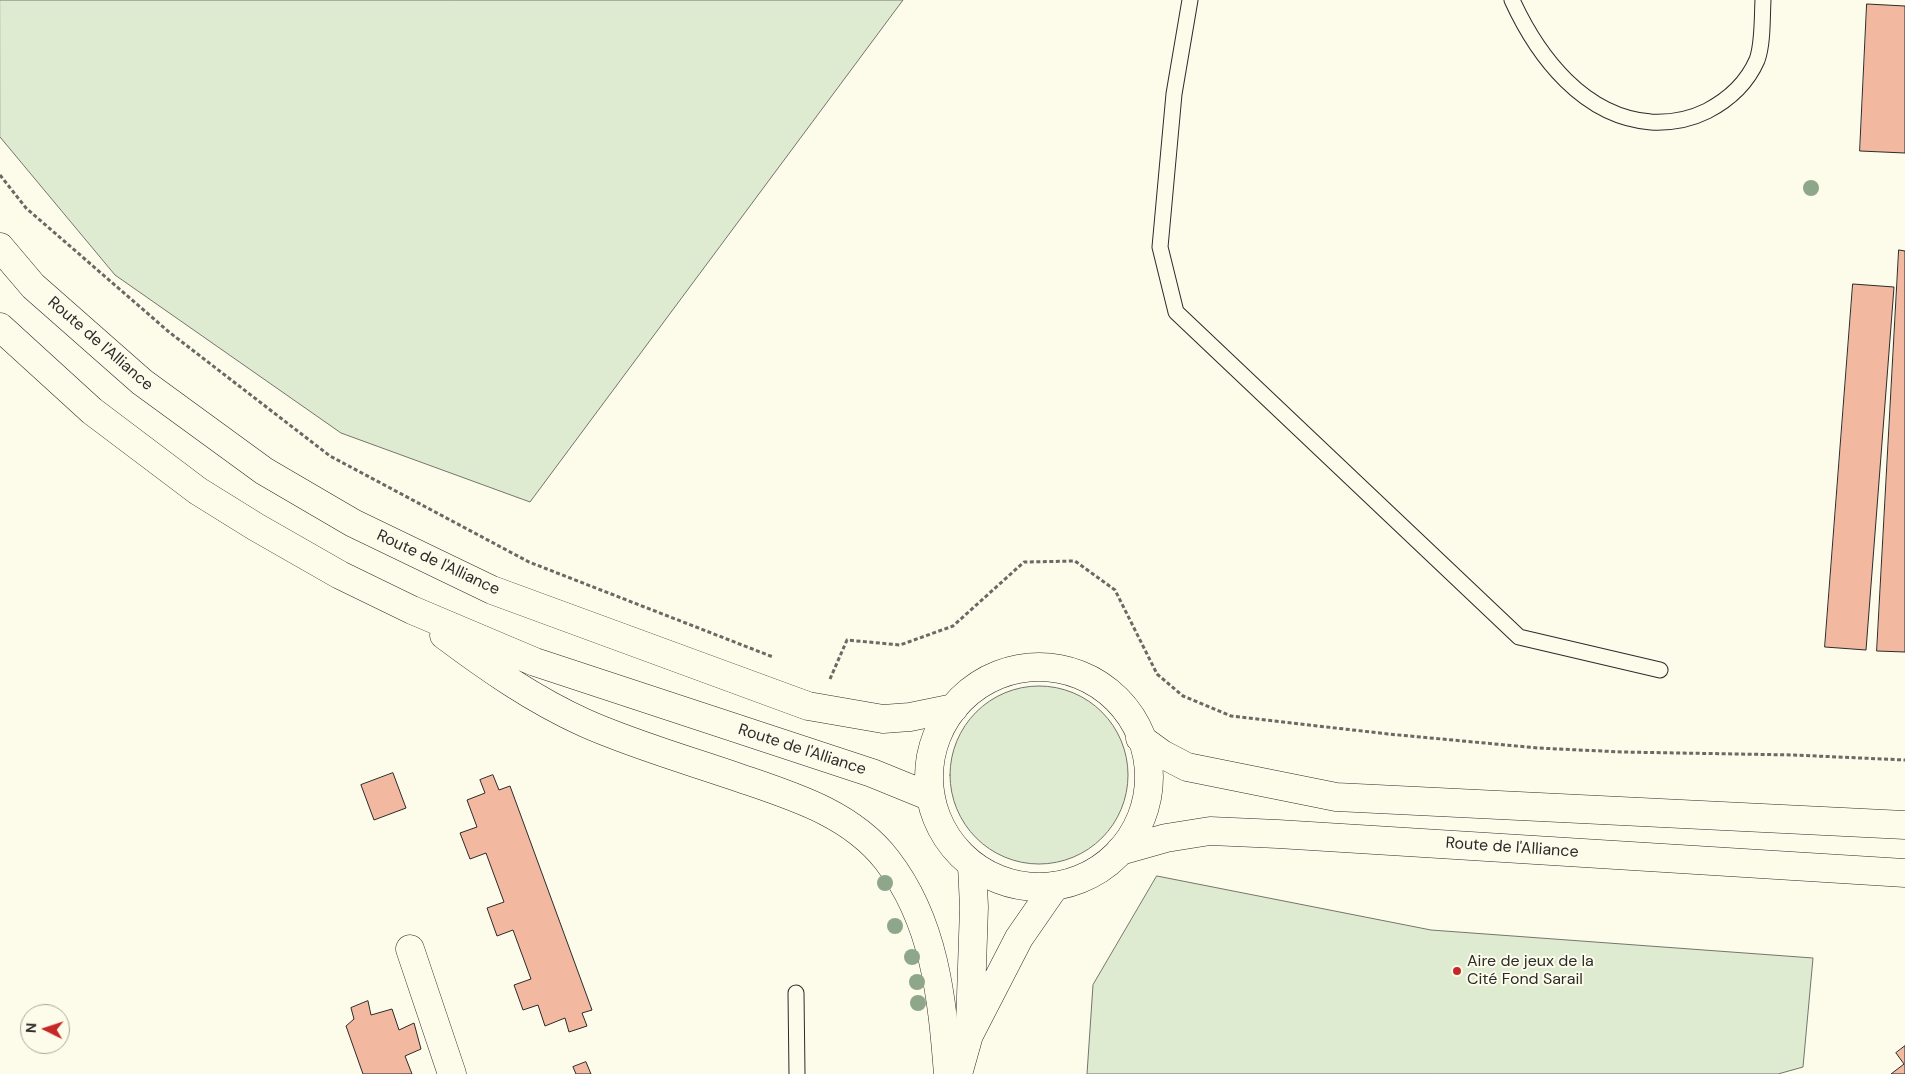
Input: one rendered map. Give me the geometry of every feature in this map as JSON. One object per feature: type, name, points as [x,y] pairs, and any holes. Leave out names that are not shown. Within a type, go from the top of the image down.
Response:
[{"type":"main road","name":"Route de l'Alliance","points":[[0,247],[33,286],[142,382],[264,470],[353,523],[492,590],[808,706],[883,719],[910,717],[954,708]]},
{"type":"main road","name":"Route de l'Alliance","points":[[0,327],[92,411],[198,491],[256,528],[340,575],[412,610],[535,662],[872,773],[931,797]]},
{"type":"main road","points":[[412,610],[480,662],[524,691],[553,707],[586,723],[651,748],[800,798],[841,820],[874,846],[898,876],[914,901],[925,927],[938,979],[948,1074]]},
{"type":"main road","points":[[1041,667],[1068,671],[1094,682],[1116,699],[1133,721],[1140,738],[1144,746],[1148,774],[1146,803],[1136,829],[1120,851],[1100,869],[1076,882],[1056,886],[1022,886],[996,879],[972,865],[953,847],[938,823],[931,797],[930,770],[935,743],[946,718],[954,708],[964,696],[987,680],[1013,670],[1041,667]]},
{"type":"main road","points":[[1140,738],[1162,754],[1187,767],[1336,796],[1905,825]]},
{"type":"main road","name":"Route de l'Alliance","points":[[1120,851],[1166,838],[1210,831],[1905,873]]},
{"type":"main road","points":[[969,1035],[974,907],[972,865]]},
{"type":"main road","points":[[958,1074],[969,1035],[1019,938],[1056,886]]},
{"type":"main road","points":[[410,950],[452,1074]]},
{"type":"lane","points":[[1190,0],[1174,94],[1160,247],[1176,312],[1519,637],[1660,670]]},
{"type":"lane","points":[[1512,0],[1525,26],[1539,47],[1556,69],[1586,98],[1603,109],[1624,117],[1659,122],[1680,121],[1701,114],[1718,105],[1733,93],[1747,77],[1757,59],[1763,0]]},
{"type":"lane","points":[[796,993],[797,1074]]},
{"type":"path","points":[[0,175],[26,208],[169,332],[330,456],[529,562],[775,658]]},
{"type":"path","points":[[830,679],[847,640],[900,645],[953,626],[1024,562],[1075,561],[1115,590],[1157,674],[1183,696],[1231,716],[1388,734],[1538,748],[1905,760]]},
{"type":"green space","points":[[0,0],[903,0],[530,502],[341,433],[115,275],[0,137]]},
{"type":"green space","points":[[1039,686],[1073,693],[1088,701],[1102,712],[1113,726],[1121,741],[1128,775],[1121,809],[1113,824],[1102,838],[1088,849],[1073,857],[1039,864],[1005,857],[990,849],[976,838],[965,824],[957,809],[950,775],[957,741],[965,726],[976,712],[990,701],[1005,693]]},
{"type":"green space","name":"Aire de jeux de la Cité Fond Sarail","points":[[1157,876],[1431,930],[1813,958],[1803,1067],[1778,1074],[1087,1074],[1093,985]]},
{"type":"building","points":[[1867,4],[1905,6],[1905,153],[1860,151]]},
{"type":"building","points":[[1899,250],[1905,251],[1905,652],[1877,651]]},
{"type":"building","points":[[1853,284],[1894,287],[1866,650],[1825,647]]},
{"type":"building","points":[[393,773],[406,808],[374,820],[361,785]]},
{"type":"building","points":[[493,775],[499,790],[510,786],[592,1010],[582,1013],[587,1026],[569,1032],[565,1018],[545,1026],[538,1005],[523,1010],[514,985],[531,979],[513,930],[497,936],[487,908],[504,902],[486,853],[470,859],[460,833],[477,827],[467,800],[485,793],[480,780]]},
{"type":"building","points":[[368,1001],[371,1015],[392,1009],[399,1030],[414,1023],[421,1049],[405,1056],[412,1074],[363,1074],[346,1026],[354,1019],[351,1008]]},
{"type":"building","points":[[1905,1046],[1905,1074],[1891,1074],[1904,1064],[1896,1053]]},
{"type":"building","points":[[586,1062],[591,1074],[576,1074],[573,1067]]},
{"type":"place","name":"Aire de jeux de la Cité Fond Sarail","points":[[1457,971]]}]
